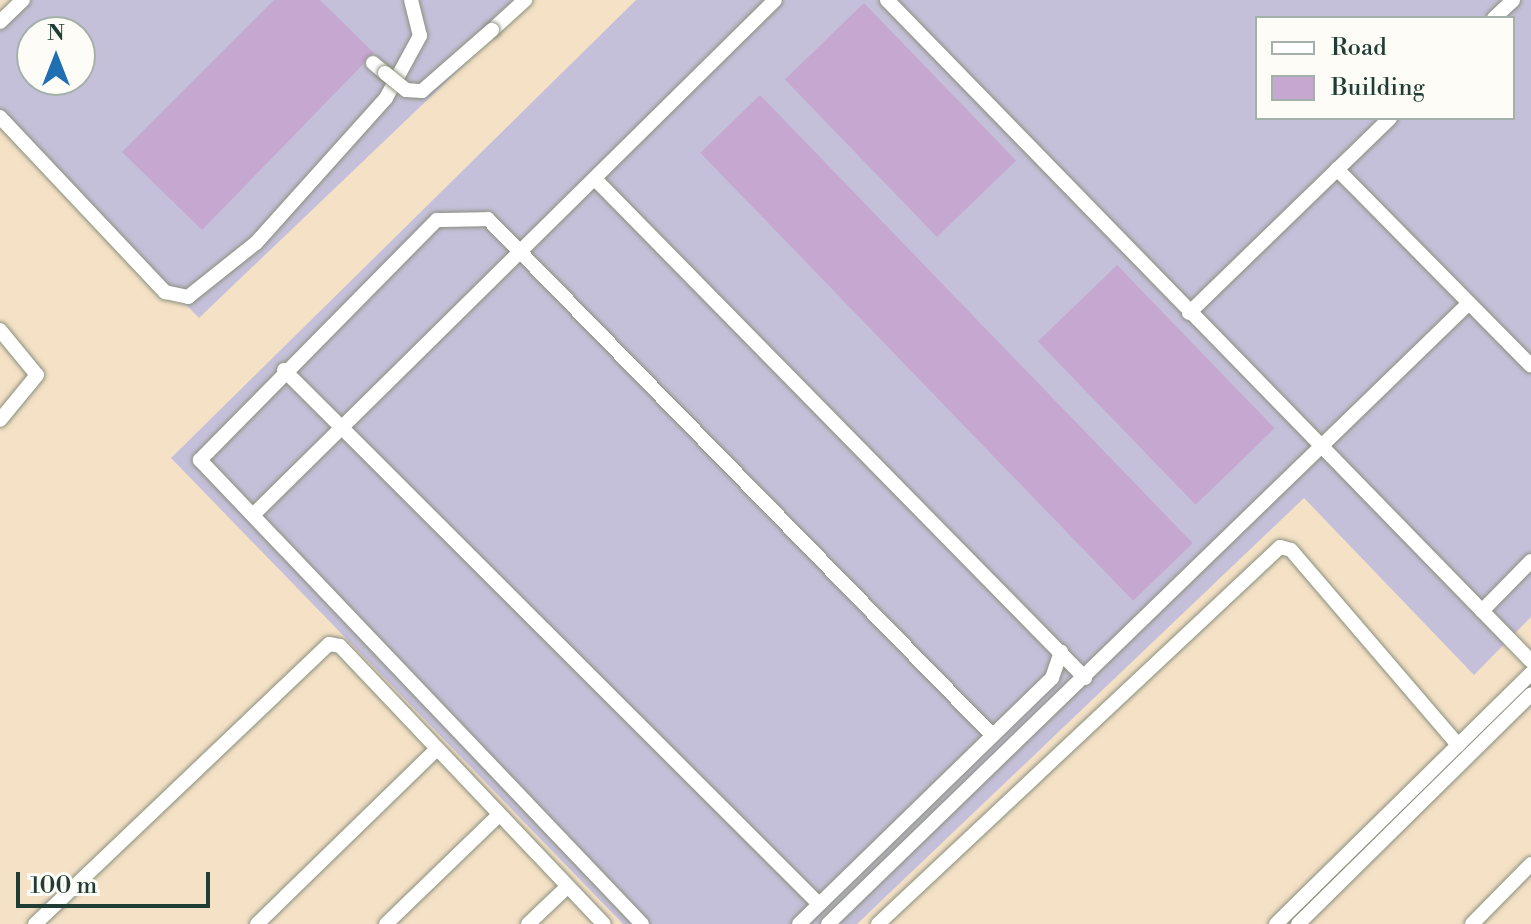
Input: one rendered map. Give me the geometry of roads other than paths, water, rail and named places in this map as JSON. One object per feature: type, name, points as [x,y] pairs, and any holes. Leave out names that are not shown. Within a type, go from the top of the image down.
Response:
[{"type":"street","points":[[0,22],[23,0]]},
{"type":"street","points":[[0,117],[165,292],[188,297],[256,243],[386,98],[420,36],[411,0]]},
{"type":"street","points":[[373,63],[406,90],[422,91],[525,0]]},
{"type":"street","points":[[253,515],[342,431],[775,0]]},
{"type":"street","points":[[887,0],[1320,448],[1531,661]]},
{"type":"street","points":[[1496,16],[1513,0]]},
{"type":"street","points":[[1189,313],[1388,120]]},
{"type":"street","points":[[1337,169],[1531,366]]},
{"type":"street","points":[[596,180],[1085,678]]},
{"type":"street","points":[[642,924],[200,456],[437,220],[458,224],[485,216],[992,735]]},
{"type":"street","points":[[828,924],[1468,304]]},
{"type":"street","points":[[0,330],[37,375],[0,420]]},
{"type":"street","points":[[284,370],[819,904]]},
{"type":"street","points":[[878,924],[1280,547],[1291,550],[1458,745]]},
{"type":"street","points":[[1482,611],[1531,561]]},
{"type":"street","points":[[35,924],[324,646],[340,646],[435,751],[604,924]]},
{"type":"street","points":[[799,924],[1058,672],[1061,652]]},
{"type":"street","points":[[1298,924],[1524,699],[1529,680]]},
{"type":"street","points":[[1276,924],[1458,745],[1524,699]]},
{"type":"street","points":[[257,924],[435,751]]},
{"type":"street","points":[[386,924],[498,816]]},
{"type":"street","points":[[1472,924],[1530,869]]},
{"type":"street","points":[[528,924],[567,887]]}]
